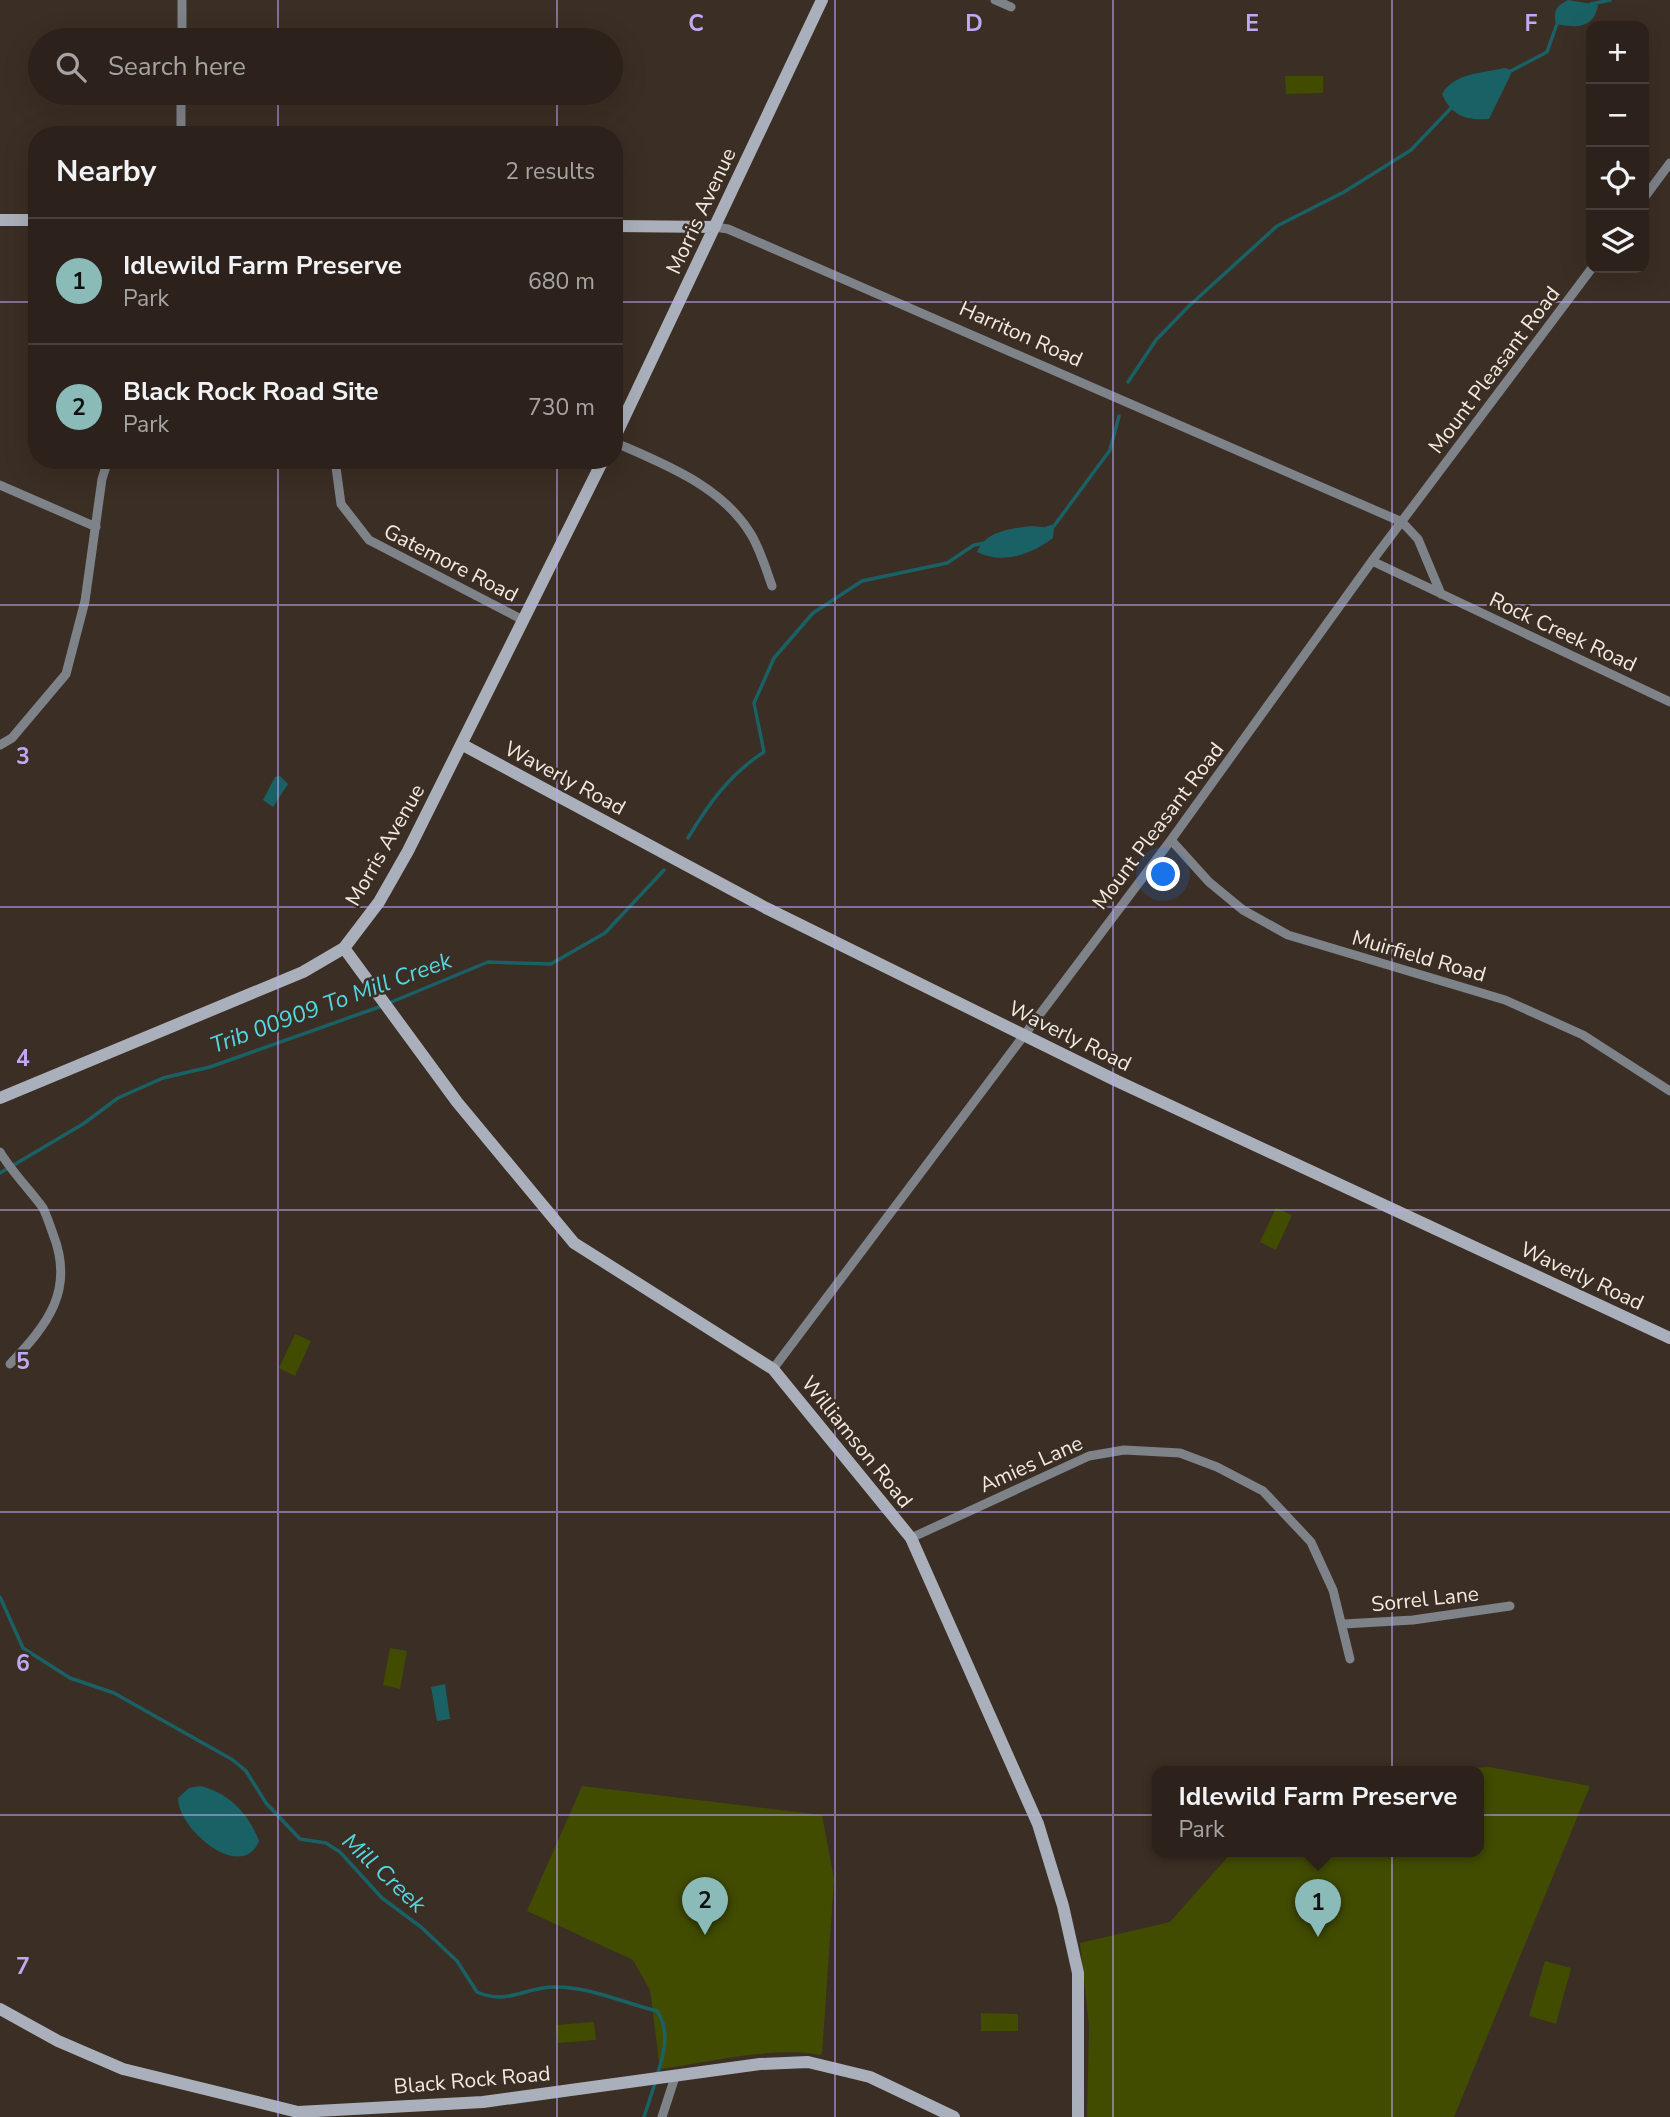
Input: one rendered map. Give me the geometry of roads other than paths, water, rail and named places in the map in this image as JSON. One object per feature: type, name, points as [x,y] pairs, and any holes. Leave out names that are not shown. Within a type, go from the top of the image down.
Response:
[{"type":"street","points":[[182,0],[182,28]]},
{"type":"street","name":"Morris Avenue","points":[[623,421],[822,0]]},
{"type":"street","points":[[995,0],[1011,7]]},
{"type":"street","points":[[181,105],[181,126]]},
{"type":"street","points":[[1649,191],[1670,163]]},
{"type":"street","points":[[0,220],[28,220]]},
{"type":"street","name":"Harriton Road","points":[[623,226],[728,229],[1402,522]]},
{"type":"street","name":"Mount Pleasant Road","points":[[773,1369],[1023,1033],[1171,840],[1372,561],[1588,273]]},
{"type":"street","points":[[623,444],[687,475],[713,494],[751,533],[772,586]]},
{"type":"street","points":[[0,745],[12,738],[66,674],[85,601],[105,469]]},
{"type":"street","name":"Gatemore Road","points":[[336,469],[341,504],[369,540],[523,620]]},
{"type":"street","name":"Morris Avenue","points":[[0,1098],[303,972],[344,948],[379,902],[463,745],[598,469]]},
{"type":"street","points":[[0,485],[96,527]]},
{"type":"street","points":[[1402,522],[1418,539],[1441,594]]},
{"type":"street","name":"Rock Creek Road","points":[[1372,561],[1670,702]]},
{"type":"street","name":"Waverly Road","points":[[463,745],[766,908],[1117,1081],[1670,1338]]},
{"type":"street","name":"Muirfield Road","points":[[1171,840],[1209,882],[1243,910],[1288,935],[1505,1000],[1583,1035],[1670,1091]]},
{"type":"street","name":"Williamson Road","points":[[344,948],[456,1100],[574,1243],[773,1369],[911,1538],[1038,1824],[1063,1906],[1078,1973],[1078,2117]]},
{"type":"street","points":[[0,1152],[12,1172],[44,1210],[63,1272],[50,1315],[40,1332],[10,1364]]},
{"type":"street","name":"Amies Lane","points":[[911,1538],[1089,1456],[1124,1450],[1180,1453],[1217,1467],[1263,1492],[1311,1542],[1333,1590],[1350,1659]]},
{"type":"street","name":"Sorrel Lane","points":[[1343,1624],[1413,1620],[1510,1606]]},
{"type":"street","name":"Black Rock Road","points":[[0,2008],[58,2041],[122,2069],[298,2112],[483,2102],[760,2064],[808,2062],[870,2077],[954,2117]]},
{"type":"street","points":[[662,2117],[663,2078]]},
{"type":"water","points":[[1568,0],[1598,5],[1590,21],[1586,21],[1583,25],[1570,26],[1556,24],[1556,9]]},
{"type":"water","points":[[1509,69],[1511,74],[1489,119],[1473,119],[1460,115],[1450,107],[1442,94],[1447,87],[1461,78]]},
{"type":"water","points":[[1031,526],[1054,528],[1053,538],[1036,549],[1006,558],[977,552],[993,535]]},
{"type":"water","points":[[280,776],[288,784],[273,807],[263,800],[275,777]]},
{"type":"water","points":[[445,1684],[450,1719],[437,1721],[431,1687]]},
{"type":"water","points":[[200,1786],[220,1793],[243,1813],[259,1841],[251,1853],[239,1856],[226,1854],[199,1837],[188,1824],[178,1798],[189,1788]]},
{"type":"waterway","name":"Trib 00909 To Mill Creek","points":[[1591,4],[1610,0]]},
{"type":"waterway","name":"Trib 00909 To Mill Creek","points":[[1509,72],[1547,52],[1558,21]]},
{"type":"waterway","name":"Trib 00909 To Mill Creek","points":[[1128,382],[1156,340],[1189,306],[1277,226],[1344,192],[1411,150],[1452,107]]},
{"type":"waterway","name":"Trib 00909 To Mill Creek","points":[[1047,528],[1054,526],[1110,450],[1119,416]]},
{"type":"waterway","name":"Trib 00909 To Mill Creek","points":[[688,838],[721,790],[764,752],[754,703],[774,658],[813,613],[862,581],[947,563],[974,545],[985,543]]},
{"type":"waterway","name":"Trib 00909 To Mill Creek","points":[[389,1003],[488,962],[551,964],[605,933],[664,870]]},
{"type":"waterway","name":"Trib 00909 To Mill Creek","points":[[0,1173],[83,1124],[118,1098],[163,1078],[210,1067],[382,1006]]},
{"type":"waterway","name":"Mill Creek","points":[[0,1597],[23,1648],[70,1678],[114,1693],[233,1760],[246,1771],[266,1803],[300,1839],[326,1843],[340,1852],[382,1898],[421,1927],[457,1961],[477,1992],[498,1997],[545,1988],[569,1988],[594,1992],[657,2011],[665,2034],[664,2051],[657,2075]]},
{"type":"waterway","name":"Mill Creek","points":[[644,2117],[655,2083]]},
{"type":"place","name":"Black Rock Road Site","points":[[705,1935]]},
{"type":"place","name":"Idlewild Farm Preserve","points":[[1318,1937]]}]
